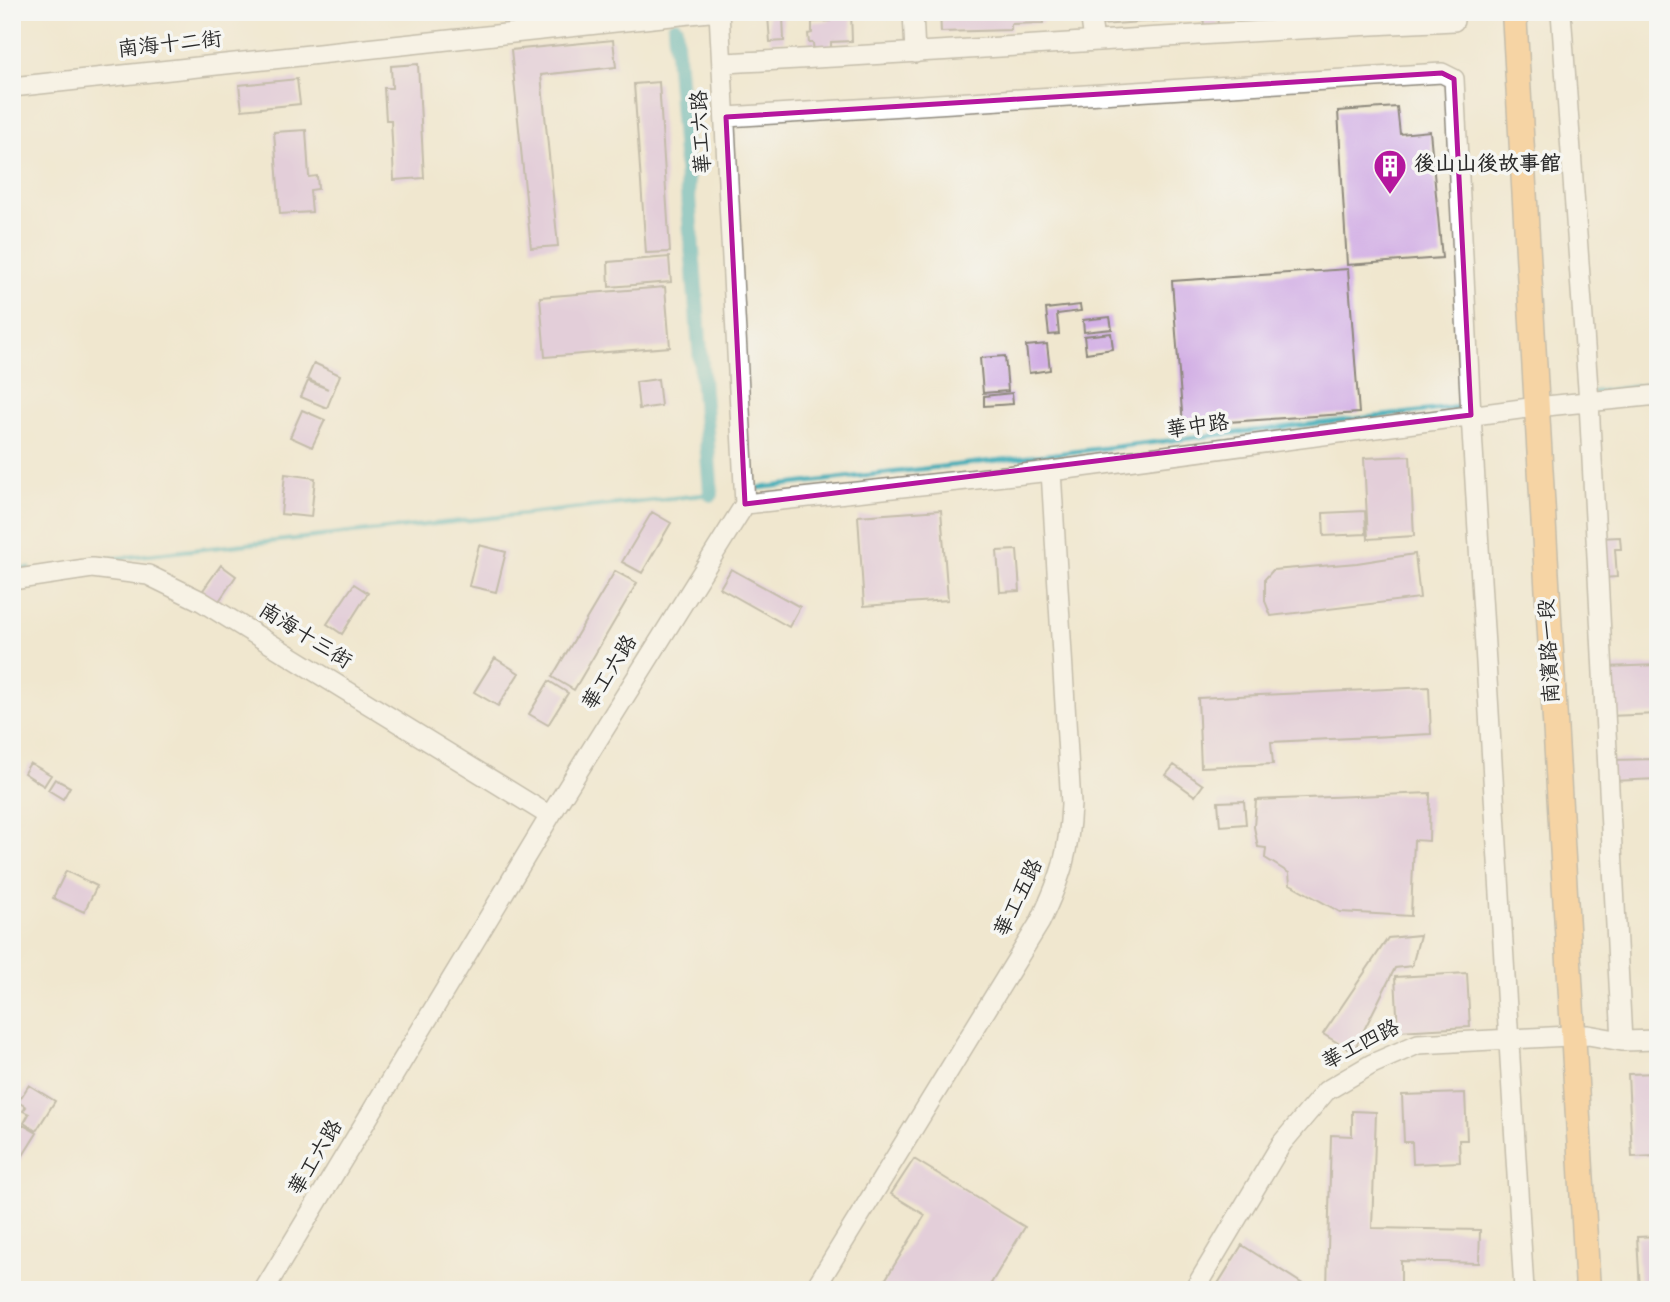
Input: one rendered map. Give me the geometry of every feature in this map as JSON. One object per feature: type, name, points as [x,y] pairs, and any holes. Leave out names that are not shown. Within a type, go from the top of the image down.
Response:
[{"type":"main road","name":"南濱路一段","points":[[1514,12],[1545,406]]},
{"type":"main road","name":"南濱路一段","points":[[1530,12],[1545,406],[1581,1035],[1604,1290]]},
{"type":"main road","name":"南濱路一段","points":[[1581,1035],[1587,1290]]},
{"type":"street","name":"南海十二街","points":[[12,87],[709,12]]},
{"type":"street","name":"華工六路","points":[[264,1290],[550,816],[745,504],[719,12]]},
{"type":"street","points":[[913,12],[915,53]]},
{"type":"street","points":[[1090,12],[1094,41]]},
{"type":"street","points":[[1561,12],[1589,402],[1622,1041]]},
{"type":"street","points":[[723,63],[1094,41],[1252,21],[1453,17]]},
{"type":"street","points":[[726,117],[1442,73],[1454,79],[1507,1040],[1524,1290]]},
{"type":"street","name":"華中路","points":[[745,504],[1051,471],[1471,415],[1658,395]]},
{"type":"street","name":"華工五路","points":[[814,1290],[1040,922],[1060,879],[1070,841],[1071,804],[1051,471]]},
{"type":"street","name":"南海十三街","points":[[12,580],[92,568],[148,575],[201,601],[550,816]]},
{"type":"street","name":"華工四路","points":[[1194,1290],[1282,1143],[1326,1091],[1372,1064],[1418,1044],[1581,1035],[1622,1041],[1658,1040]]},
{"type":"highlighted area","points":[[1442,73],[1454,79],[1471,415],[745,504],[726,117]]},
{"type":"building","points":[[829,12],[851,12],[852,41],[831,42],[831,52],[814,53],[808,34],[812,33],[812,22],[830,21]]},
{"type":"building","points":[[940,12],[1043,12],[1043,23],[1011,24],[1011,30],[941,32]]},
{"type":"building","points":[[1100,12],[1195,12],[1195,18],[1101,25]]},
{"type":"building","points":[[1203,12],[1217,12],[1218,26],[1204,27]]},
{"type":"building","points":[[783,15],[784,41],[770,42],[768,16]]},
{"type":"building","points":[[613,40],[616,67],[541,75],[558,246],[531,248],[511,50]]},
{"type":"building","points":[[17,53],[19,71],[12,72],[12,54]]},
{"type":"building","points":[[418,64],[424,178],[394,180],[391,120],[386,120],[384,88],[392,88],[391,66]]},
{"type":"building","points":[[297,79],[300,104],[242,110],[239,85]]},
{"type":"building","points":[[659,82],[670,252],[646,253],[634,84]]},
{"type":"building","name":"後山山後故事館","points":[[1397,107],[1400,134],[1430,131],[1442,258],[1347,265],[1338,111]]},
{"type":"building","points":[[306,130],[309,177],[317,176],[318,189],[310,190],[312,212],[280,214],[274,132]]},
{"type":"building","points":[[669,257],[671,282],[609,287],[608,262]]},
{"type":"building","points":[[1348,269],[1359,413],[1183,425],[1172,281]]},
{"type":"building","points":[[665,287],[670,347],[545,357],[540,297]]},
{"type":"building","points":[[1080,305],[1081,311],[1057,314],[1059,334],[1049,335],[1046,309]]},
{"type":"building","points":[[1110,317],[1112,329],[1084,332],[1083,320]]},
{"type":"building","points":[[1111,333],[1113,349],[1086,353],[1084,336]]},
{"type":"building","points":[[1047,344],[1050,370],[1029,373],[1026,346]]},
{"type":"building","points":[[1005,356],[1008,391],[983,393],[980,358]]},
{"type":"building","points":[[314,363],[340,375],[327,408],[301,397],[308,381],[328,389],[307,379]]},
{"type":"building","points":[[658,379],[661,406],[639,409],[636,382]]},
{"type":"building","points":[[1012,393],[1013,404],[984,406],[984,396]]},
{"type":"building","points":[[302,410],[325,420],[312,447],[290,437]]},
{"type":"building","points":[[1410,456],[1414,536],[1368,539],[1364,458]]},
{"type":"building","points":[[285,474],[315,478],[311,517],[281,514]]},
{"type":"building","points":[[941,510],[948,600],[864,606],[858,516]]},
{"type":"building","points":[[1365,511],[1366,534],[1324,536],[1323,513]]},
{"type":"building","points":[[652,512],[671,523],[642,573],[622,562]]},
{"type":"building","points":[[1620,537],[1621,549],[1615,549],[1617,577],[1601,578],[1599,538]]},
{"type":"building","points":[[479,545],[506,552],[496,592],[469,586]]},
{"type":"building","points":[[1017,550],[1020,591],[1000,592],[997,551]]},
{"type":"building","points":[[1415,554],[1420,598],[1271,616],[1265,601],[1265,579],[1273,570],[1357,563]]},
{"type":"building","points":[[221,565],[236,576],[217,604],[201,593]]},
{"type":"building","points":[[731,569],[800,607],[789,627],[720,588]]},
{"type":"building","points":[[615,571],[637,583],[574,690],[552,677]]},
{"type":"building","points":[[354,584],[368,593],[342,634],[327,624]]},
{"type":"building","points":[[495,658],[519,673],[498,706],[474,692]]},
{"type":"building","points":[[1658,665],[1658,714],[1609,716],[1606,667]]},
{"type":"building","points":[[549,681],[568,693],[548,725],[529,714]]},
{"type":"building","points":[[1429,687],[1431,734],[1271,742],[1273,764],[1201,767],[1198,698]]},
{"type":"building","points":[[1656,759],[1657,779],[1612,781],[1611,760]]},
{"type":"building","points":[[30,763],[51,775],[44,786],[24,773]]},
{"type":"building","points":[[1174,765],[1203,785],[1195,796],[1166,775]]},
{"type":"building","points":[[55,779],[70,787],[63,799],[48,790]]},
{"type":"building","points":[[1430,793],[1429,841],[1414,840],[1411,916],[1340,912],[1290,884],[1289,873],[1265,858],[1266,848],[1258,847],[1254,827],[1256,800]]},
{"type":"building","points":[[1244,801],[1246,824],[1220,826],[1218,802]]},
{"type":"building","points":[[66,871],[97,886],[84,912],[53,898]]},
{"type":"building","points":[[1420,935],[1412,966],[1395,968],[1353,1052],[1323,1034],[1388,938]]},
{"type":"building","points":[[1467,973],[1470,1027],[1398,1031],[1395,977]]},
{"type":"building","points":[[1658,1073],[1658,1156],[1632,1157],[1628,1074]]},
{"type":"building","points":[[29,1085],[55,1101],[36,1131],[24,1123],[29,1114],[23,1111],[26,1107],[18,1102]]},
{"type":"building","points":[[1465,1093],[1467,1140],[1459,1140],[1460,1162],[1413,1164],[1412,1142],[1404,1142],[1402,1095]]},
{"type":"building","points":[[1352,1111],[1376,1112],[1372,1228],[1480,1230],[1479,1263],[1401,1261],[1401,1290],[1327,1290],[1331,1135],[1352,1136]]},
{"type":"building","points":[[23,1125],[37,1133],[19,1162],[12,1158],[12,1142]]},
{"type":"building","points":[[914,1159],[1025,1227],[987,1290],[879,1290],[925,1215],[891,1194]]},
{"type":"building","points":[[1658,1236],[1658,1290],[1640,1290],[1637,1237]]},
{"type":"building","points":[[1242,1245],[1312,1290],[1214,1290]]},
{"type":"waterway","points":[[675,27],[711,494]]},
{"type":"waterway","points":[[1594,392],[1658,384]]},
{"type":"waterway","points":[[758,488],[1460,407]]},
{"type":"waterway","points":[[100,560],[711,494]]},
{"type":"waterway","points":[[12,570],[29,568]]},
{"type":"place","name":"後山山後故事館","points":[[1390,196]]}]
